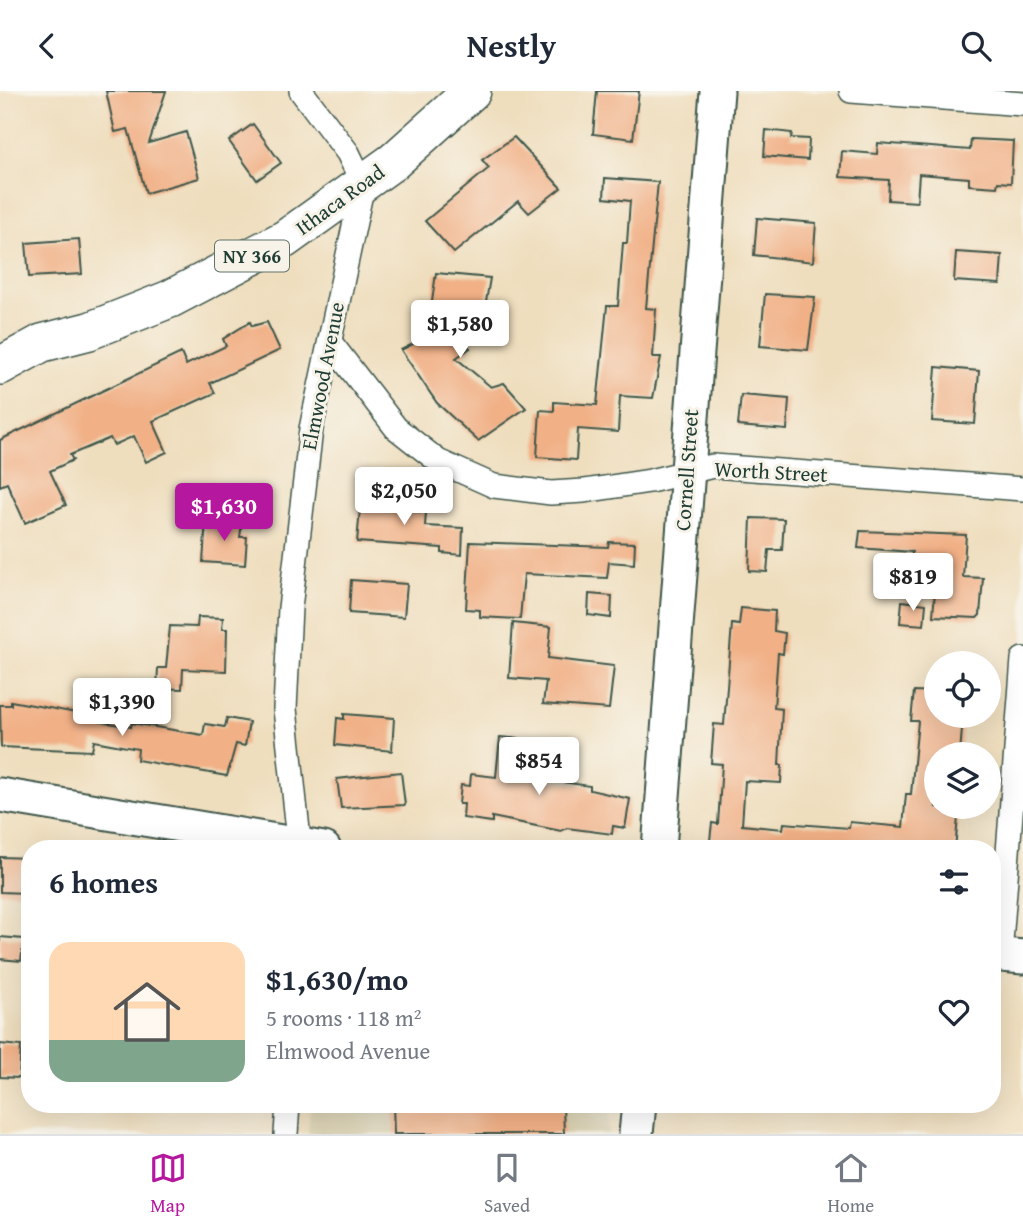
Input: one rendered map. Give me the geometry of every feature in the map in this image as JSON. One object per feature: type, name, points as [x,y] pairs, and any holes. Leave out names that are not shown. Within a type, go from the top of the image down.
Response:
[{"type":"main road","name":"Ithaca Road","points":[[0,366],[41,344],[89,331],[170,299],[285,239],[394,161],[472,91]]},
{"type":"street","points":[[301,91],[348,153],[363,184]]},
{"type":"street","name":"Cornell Street","points":[[660,840],[717,91]]},
{"type":"street","points":[[852,91],[1023,104]]},
{"type":"street","name":"Elmwood Avenue","points":[[307,840],[285,709],[290,608],[311,429],[363,184]]},
{"type":"street","name":"Worth Street","points":[[330,342],[396,428],[438,461],[494,486],[551,493],[584,491],[720,467],[1023,489]]},
{"type":"street","points":[[0,344],[41,344]]},
{"type":"street","points":[[1005,955],[1023,659]]},
{"type":"street","points":[[0,796],[266,840]]},
{"type":"street","points":[[286,1134],[287,1113]]},
{"type":"street","points":[[636,1134],[638,1113]]},
{"type":"shaded area","points":[[309,1113],[609,1113],[608,1134],[308,1134]]},
{"type":"building","points":[[106,91],[166,91],[149,143],[186,132],[199,178],[146,193],[128,129],[115,132]]},
{"type":"building","points":[[597,91],[639,91],[633,139],[593,134]]},
{"type":"building","points":[[253,124],[281,163],[257,180],[229,141]]},
{"type":"building","points":[[766,130],[792,133],[791,138],[809,139],[808,160],[764,156]]},
{"type":"building","points":[[514,137],[561,188],[529,213],[518,201],[454,253],[425,221],[489,168],[482,160]]},
{"type":"building","points":[[971,139],[1013,141],[1011,183],[998,182],[997,187],[969,185],[969,178],[919,174],[917,202],[888,200],[889,180],[840,177],[842,151],[877,154],[878,143],[970,150]]},
{"type":"building","points":[[605,178],[658,182],[646,308],[656,309],[653,357],[661,357],[653,398],[620,396],[618,432],[578,429],[576,460],[537,457],[540,410],[554,411],[554,402],[597,405],[607,306],[618,306],[623,243],[627,243],[630,201],[604,198]]},
{"type":"building","points":[[757,218],[816,223],[813,262],[754,255]]},
{"type":"building","points":[[79,239],[82,274],[29,277],[26,243]]},
{"type":"building","points":[[956,252],[1002,255],[1000,284],[954,281]]},
{"type":"building","points":[[436,273],[490,278],[483,320],[438,316],[470,348],[456,358],[491,387],[504,383],[526,408],[478,441],[437,403],[401,350],[427,337]]},
{"type":"building","points":[[765,294],[815,297],[808,350],[760,346]]},
{"type":"building","points":[[250,322],[252,326],[267,322],[280,350],[210,383],[215,393],[153,421],[167,452],[146,462],[134,436],[114,445],[110,438],[70,455],[73,460],[50,471],[66,505],[25,523],[7,483],[0,486],[0,440],[181,353],[186,365],[226,346],[223,339]]},
{"type":"building","points":[[936,367],[979,371],[975,424],[932,421]]},
{"type":"building","points":[[741,395],[789,399],[787,430],[738,426]]},
{"type":"building","points":[[361,498],[412,503],[411,511],[426,512],[425,526],[463,528],[462,555],[442,553],[442,548],[357,542]]},
{"type":"building","points":[[751,518],[784,519],[782,550],[769,550],[767,572],[749,571]]},
{"type":"building","points":[[206,520],[242,523],[240,537],[247,537],[245,565],[203,562]]},
{"type":"building","points":[[860,531],[966,535],[963,577],[983,578],[980,615],[977,618],[933,616],[937,565],[911,561],[912,552],[858,548]]},
{"type":"building","points":[[470,542],[608,547],[609,542],[635,543],[634,564],[609,562],[607,578],[524,574],[520,619],[480,617],[480,610],[466,609]]},
{"type":"building","points":[[351,580],[407,584],[404,617],[349,613]]},
{"type":"building","points":[[589,594],[612,596],[611,618],[588,615]]},
{"type":"building","points":[[902,601],[926,604],[924,625],[900,623]]},
{"type":"building","points":[[741,608],[775,611],[774,631],[785,633],[783,654],[778,653],[774,708],[782,709],[779,765],[782,765],[781,783],[745,781],[742,825],[783,829],[784,823],[849,828],[850,822],[903,827],[906,794],[911,794],[918,721],[911,721],[914,691],[924,691],[924,728],[962,728],[961,742],[924,742],[924,819],[958,819],[956,840],[710,840],[712,823],[718,824],[722,764],[711,763],[714,724],[724,725],[732,624],[739,625]]},
{"type":"building","points":[[198,617],[223,618],[222,629],[227,629],[226,671],[183,669],[182,689],[157,688],[158,668],[166,668],[170,626],[197,627]]},
{"type":"building","points":[[513,623],[551,627],[548,658],[614,666],[609,709],[543,704],[546,681],[509,678]]},
{"type":"building","points":[[11,701],[93,716],[92,720],[131,727],[132,723],[203,735],[205,724],[225,727],[227,718],[249,722],[245,746],[236,744],[227,776],[137,760],[138,749],[94,741],[92,751],[1,747],[0,705],[11,705]]},
{"type":"building","points":[[344,714],[394,718],[392,751],[335,745],[337,718],[344,719]]},
{"type":"building","points":[[500,737],[531,740],[528,777],[590,786],[590,790],[630,799],[625,828],[613,826],[612,834],[567,828],[561,831],[492,817],[492,822],[463,818],[464,804],[459,804],[461,785],[470,786],[471,774],[496,777]]},
{"type":"building","points":[[401,772],[405,805],[341,808],[337,779]]},
{"type":"building","points":[[0,857],[21,858],[21,893],[0,892]]},
{"type":"building","points":[[0,937],[21,939],[21,961],[0,959]]},
{"type":"building","points":[[0,1044],[21,1046],[19,1078],[0,1077]]},
{"type":"building","points":[[393,1113],[563,1113],[564,1134],[394,1134]]}]
